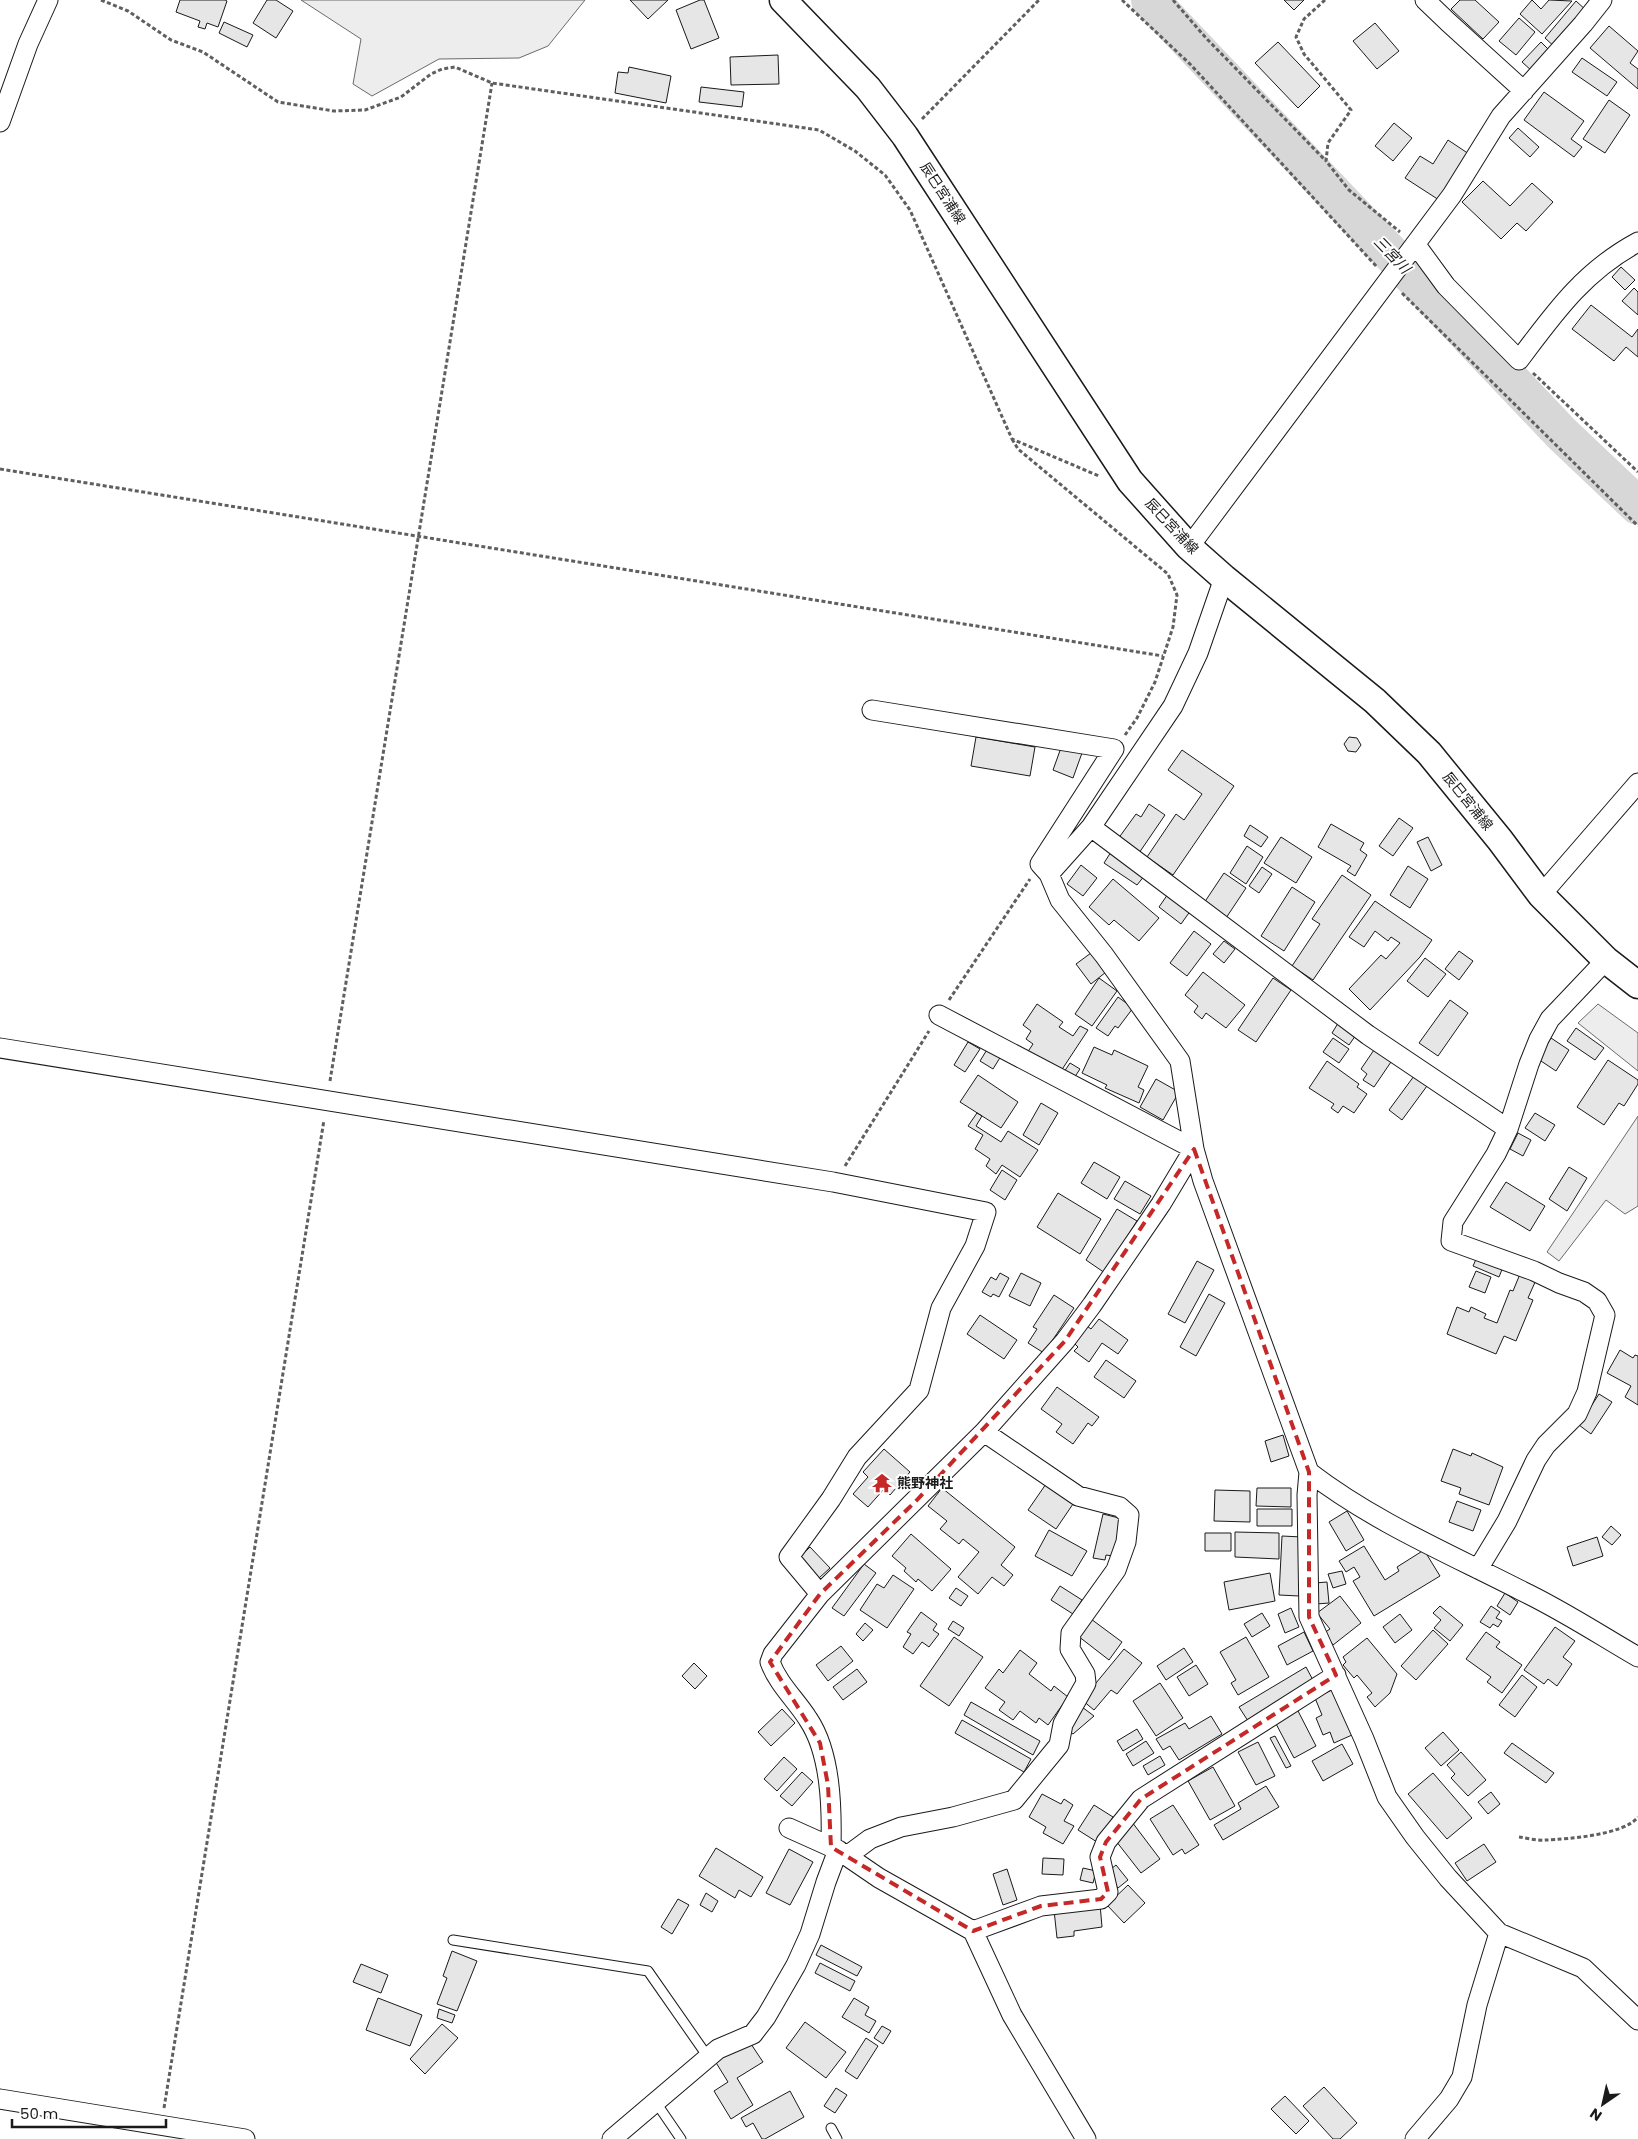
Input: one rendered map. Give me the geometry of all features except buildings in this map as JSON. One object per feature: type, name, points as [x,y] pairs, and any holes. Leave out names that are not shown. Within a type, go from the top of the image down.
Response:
[{"type":"main road","name":"辰巳宮浦線","points":[[782,0],[868,88],[905,136],[1127,476],[1190,547],[1224,578],[1375,701],[1429,753],[1500,840],[1541,895],[1606,960],[1638,985]]},
{"type":"street","points":[[0,122],[28,44],[48,0]]},
{"type":"street","points":[[1426,0],[1524,91]]},
{"type":"street","points":[[1190,547],[1452,195],[1501,116],[1584,24],[1602,0]]},
{"type":"street","points":[[1416,244],[1446,286],[1519,360],[1561,304],[1597,269],[1619,252],[1638,242]]},
{"type":"street","points":[[1049,874],[1091,827],[1173,706],[1198,653],[1224,578]]},
{"type":"street","points":[[872,710],[1114,749],[1040,864],[1049,874],[1060,900],[1104,956],[1180,1061],[1194,1149],[1224,1242],[1310,1472],[1307,1495],[1309,1617],[1336,1675],[1386,1797],[1415,1838],[1448,1878],[1499,1933],[1583,1968],[1638,2020]]},
{"type":"street","points":[[1541,895],[1638,783]]},
{"type":"street","points":[[1091,827],[1368,1035],[1508,1129]]},
{"type":"street","points":[[1478,1569],[1507,1522],[1536,1460],[1546,1445],[1577,1414],[1587,1392],[1605,1314],[1597,1300],[1584,1292],[1534,1271],[1452,1241],[1453,1222],[1496,1154],[1508,1129],[1529,1064],[1539,1039],[1550,1019],[1606,960]]},
{"type":"street","points":[[939,1015],[1194,1149]]},
{"type":"street","points":[[0,1048],[832,1182],[986,1212],[975,1246],[941,1308],[919,1390],[857,1456],[831,1499],[789,1557],[820,1594]]},
{"type":"street","points":[[612,2139],[718,2048],[753,2034],[766,2018],[796,1965],[810,1934],[838,1851],[832,1825],[828,1785],[820,1742],[809,1720],[774,1674],[770,1662],[773,1654],[820,1594],[984,1432],[1065,1342],[1161,1204],[1194,1149]]},
{"type":"street","points":[[838,1851],[902,1827],[953,1817],[1014,1800],[1060,1745],[1063,1724],[1086,1683],[1085,1674],[1070,1649],[1071,1632],[1116,1570],[1126,1542],[1129,1515],[1120,1507],[1078,1496],[984,1432]]},
{"type":"street","points":[[1310,1472],[1352,1502],[1452,1558],[1525,1592],[1638,1658]]},
{"type":"street","points":[[973,1931],[1041,1906],[1101,1899],[1108,1892],[1100,1857],[1106,1842],[1141,1799],[1336,1675]]},
{"type":"street","points":[[789,1828],[838,1851],[879,1878],[973,1931],[1012,2016],[1086,2139]]},
{"type":"street","points":[[1415,2139],[1449,2099],[1462,2077],[1477,2005],[1499,1933]]},
{"type":"street","points":[[0,2099],[245,2139]]},
{"type":"lane","points":[[453,1940],[648,1971],[708,2057]]},
{"type":"lane","points":[[655,2101],[681,2139]]},
{"type":"lane","points":[[831,2128],[837,2139]]},
{"type":"path","points":[[101,0],[128,11],[170,40],[203,52],[278,102],[334,111],[365,110],[401,97],[431,74],[442,69],[454,68],[492,82],[820,130],[855,151],[885,175],[910,210],[1018,449],[1168,574],[1177,595],[1173,627],[1155,682],[1137,718],[1114,749]]},
{"type":"path","points":[[905,136],[1039,0]]},
{"type":"path","points":[[1122,0],[1191,65],[1389,280],[1638,526]]},
{"type":"path","points":[[1173,0],[1206,38],[1326,160],[1349,190],[1416,244]]},
{"type":"path","points":[[1325,0],[1304,19],[1296,36],[1304,54],[1351,110],[1328,143],[1326,160]]},
{"type":"path","points":[[161,2125],[492,82]]},
{"type":"path","points":[[1519,360],[1638,472]]},
{"type":"path","points":[[1012,439],[1099,476],[1127,476]]},
{"type":"path","points":[[0,469],[1163,656]]},
{"type":"path","points":[[1518,1837],[1544,1841],[1606,1833],[1633,1824],[1638,1817]]},
{"type":"highlighted area","points":[[1194,1149],[1309,1472],[1309,1617],[1336,1675],[1141,1799],[1106,1842],[1100,1857],[1108,1892],[1101,1899],[1041,1906],[973,1931],[831,1847],[828,1785],[820,1743],[770,1662],[820,1594],[916,1501],[1065,1341]]},
{"type":"shaded area","points":[[301,0],[585,0],[548,46],[519,58],[439,59],[372,96],[353,84],[361,39]]},
{"type":"shaded area","points":[[1598,1004],[1638,1033],[1638,1071],[1578,1023]]},
{"type":"shaded area","points":[[1638,1116],[1638,1206],[1625,1214],[1606,1200],[1559,1261],[1547,1252]]},
{"type":"waterway","name":"三宮川","points":[[1150,0],[1562,434],[1638,506]]},
{"type":"place","name":"熊野神社","points":[[882,1483]]}]
